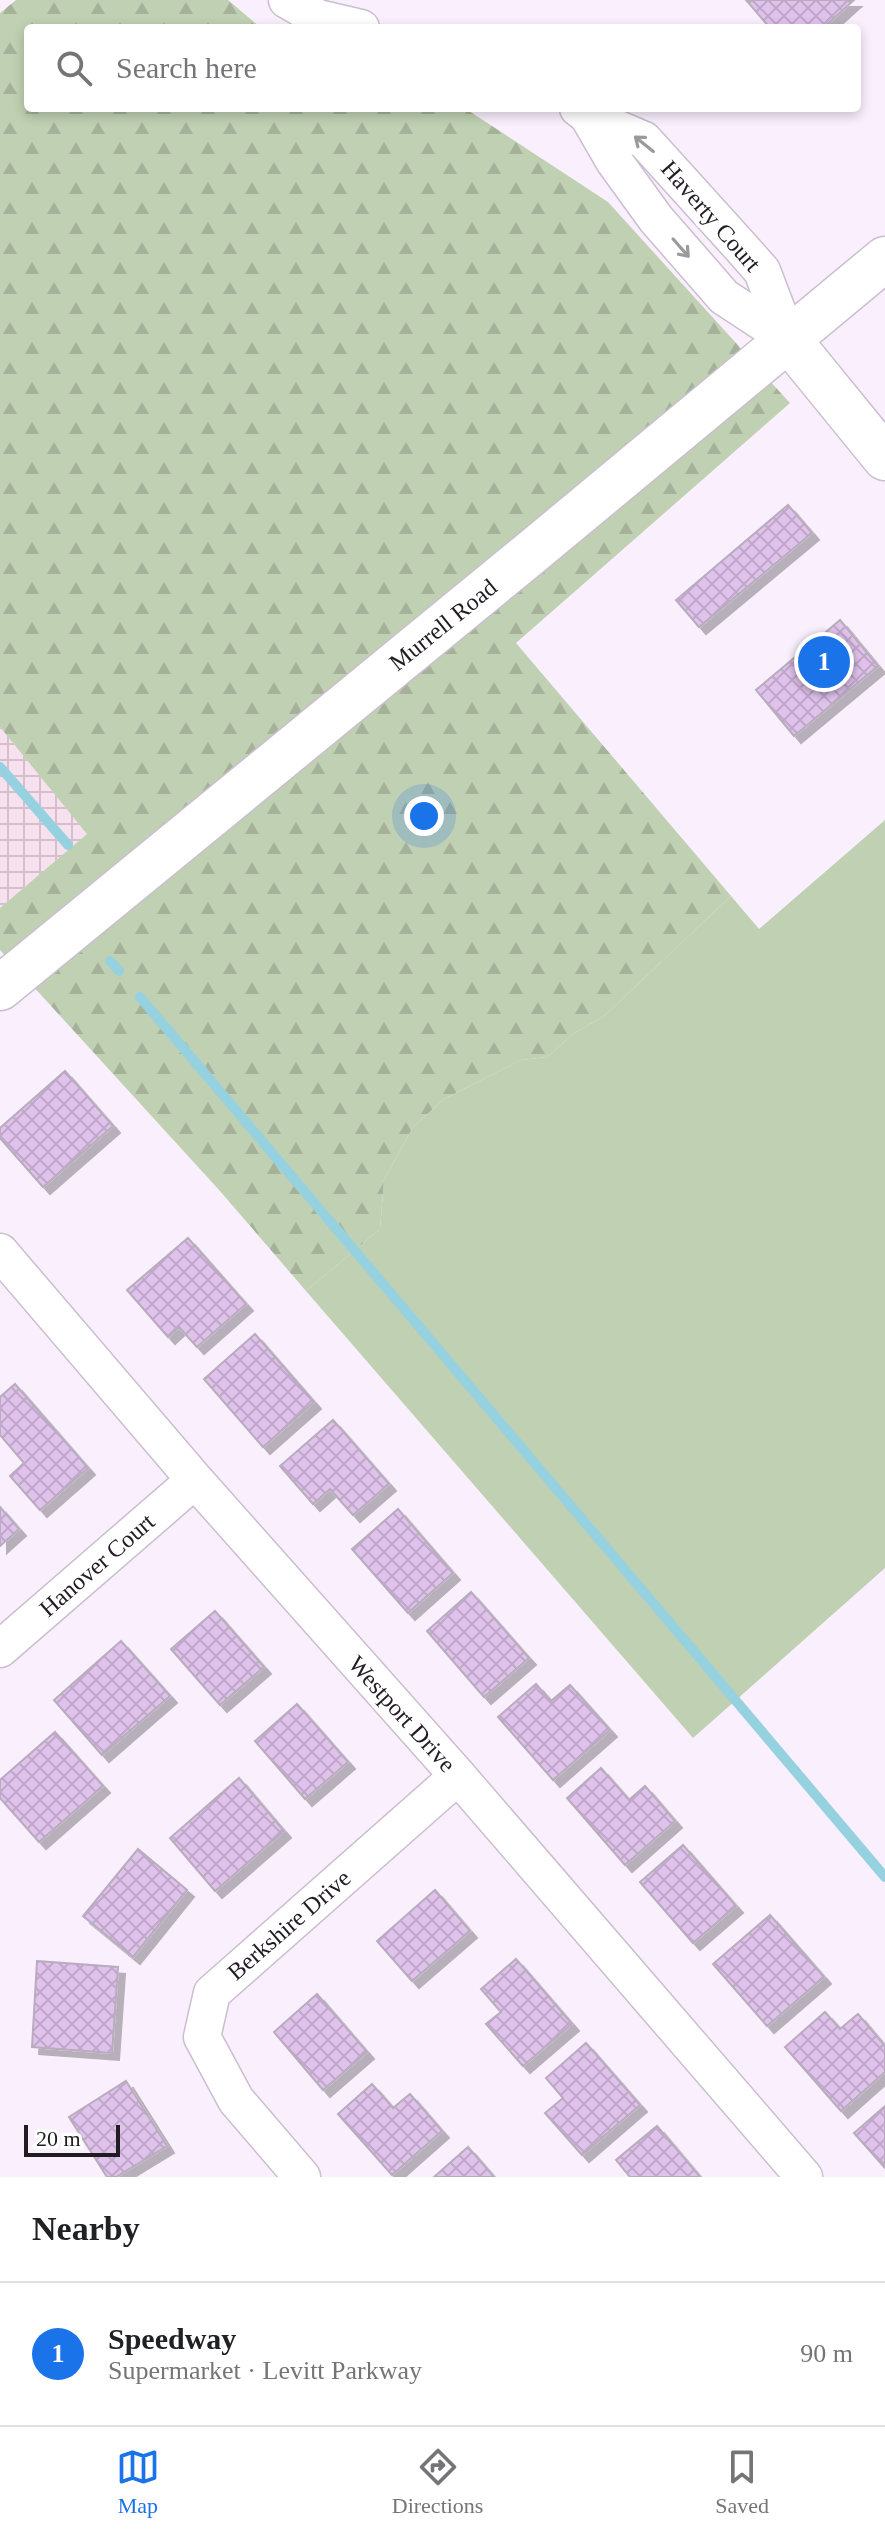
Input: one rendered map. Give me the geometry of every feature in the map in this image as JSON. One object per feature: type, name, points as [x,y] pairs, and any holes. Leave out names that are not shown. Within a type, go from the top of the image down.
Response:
[{"type":"street","points":[[287,0],[318,18],[344,24]]},
{"type":"street","name":"Haverty Court","points":[[583,112],[644,140],[747,253],[762,271],[788,339]]},
{"type":"street","name":"Murrell Road","points":[[0,988],[885,259]]},
{"type":"street","points":[[788,339],[885,458]]},
{"type":"street","name":"Westport Drive","points":[[0,1252],[804,2177]]},
{"type":"street","name":"Hanover Court","points":[[0,1649],[195,1480]]},
{"type":"street","name":"Berkshire Drive","points":[[302,2177],[236,2100],[202,2037],[212,1993],[458,1776]]},
{"type":"shaded area","points":[[0,727],[88,834],[0,908]]},
{"type":"green space","points":[[16,0],[228,0],[256,24],[24,24],[24,112],[471,112],[608,202],[745,353],[9,960],[0,950],[0,908],[87,834],[0,727],[0,13]]},
{"type":"green space","points":[[767,378],[790,403],[516,643],[731,896],[604,1016],[573,1034],[547,1057],[521,1060],[444,1099],[413,1127],[384,1180],[380,1229],[306,1291],[220,1191],[31,984]]},
{"type":"green space","points":[[885,820],[885,1568],[693,1738],[306,1291],[380,1229],[384,1180],[413,1127],[444,1099],[521,1060],[547,1057],[573,1034],[604,1016],[731,896],[759,929]]},
{"type":"building","points":[[746,0],[854,0],[827,24],[767,24]]},
{"type":"building","points":[[788,505],[812,533],[699,627],[676,600]]},
{"type":"building","points":[[840,620],[878,666],[794,736],[756,690],[817,635],[819,638]]},
{"type":"building","points":[[65,1071],[113,1126],[43,1187],[0,1138],[0,1128]]},
{"type":"building","points":[[188,1238],[246,1304],[197,1347],[179,1327],[168,1337],[127,1290]]},
{"type":"building","points":[[255,1334],[314,1402],[263,1447],[204,1379]]},
{"type":"building","points":[[15,1384],[88,1468],[40,1510],[10,1476],[24,1463],[0,1435],[0,1397]]},
{"type":"building","points":[[333,1420],[389,1484],[353,1515],[330,1489],[313,1504],[280,1466]]},
{"type":"building","points":[[0,1507],[19,1529],[0,1546]]},
{"type":"building","points":[[398,1509],[453,1573],[408,1613],[352,1549]]},
{"type":"building","points":[[471,1592],[529,1658],[484,1697],[427,1631]]},
{"type":"building","points":[[215,1611],[264,1667],[220,1705],[171,1649]]},
{"type":"building","points":[[121,1641],[170,1696],[102,1755],[54,1700]]},
{"type":"building","points":[[536,1684],[551,1701],[570,1685],[610,1730],[553,1780],[498,1717]]},
{"type":"building","points":[[297,1704],[348,1762],[305,1799],[255,1741]]},
{"type":"building","points":[[55,1732],[103,1786],[39,1842],[0,1798],[0,1780]]},
{"type":"building","points":[[601,1768],[629,1800],[645,1786],[675,1821],[625,1865],[567,1798]]},
{"type":"building","points":[[239,1778],[284,1831],[215,1891],[170,1838]]},
{"type":"building","points":[[683,1845],[736,1906],[693,1943],[640,1882]]},
{"type":"building","points":[[138,1849],[187,1890],[133,1957],[83,1916]]},
{"type":"building","points":[[435,1890],[470,1931],[412,1981],[377,1941]]},
{"type":"building","points":[[770,1915],[824,1977],[767,2026],[713,1964]]},
{"type":"building","points":[[516,1959],[572,2024],[523,2066],[486,2024],[501,2012],[481,1989]]},
{"type":"building","points":[[37,1961],[118,1967],[112,2053],[32,2047]]},
{"type":"building","points":[[317,1994],[367,2052],[323,2090],[274,2032]]},
{"type":"building","points":[[825,2012],[840,2029],[858,2014],[885,2046],[885,2072],[841,2111],[785,2047]]},
{"type":"building","points":[[586,2043],[640,2105],[582,2155],[545,2113],[563,2098],[546,2078]]},
{"type":"building","points":[[126,2081],[167,2146],[116,2177],[107,2177],[69,2117]]},
{"type":"building","points":[[372,2084],[393,2108],[410,2094],[442,2131],[392,2175],[338,2114]]},
{"type":"building","points":[[885,2106],[885,2168],[854,2133]]},
{"type":"building","points":[[657,2126],[700,2177],[630,2177],[616,2160]]},
{"type":"building","points":[[468,2147],[494,2177],[434,2177]]},
{"type":"waterway","points":[[0,767],[68,845]]},
{"type":"waterway","points":[[110,961],[119,971]]},
{"type":"waterway","points":[[140,997],[885,1877]]},
{"type":"place","name":"Speedway","points":[[824,662]]}]
